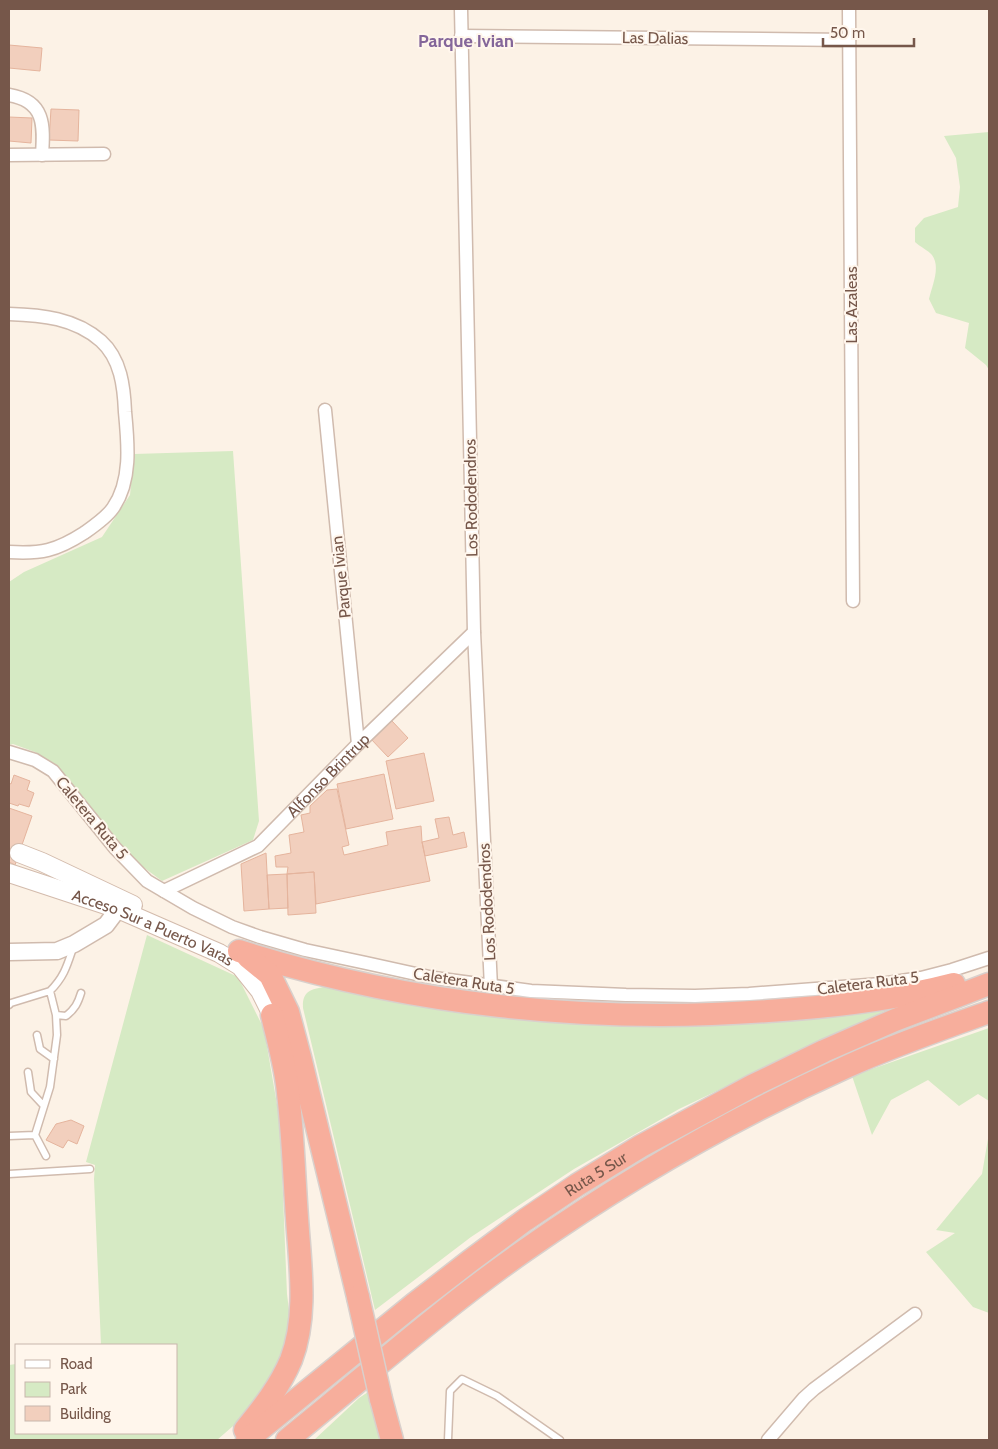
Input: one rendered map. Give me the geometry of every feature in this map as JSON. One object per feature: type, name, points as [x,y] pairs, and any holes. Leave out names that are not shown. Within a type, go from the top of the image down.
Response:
[{"type":"highway","points":[[239,951],[292,967],[366,985],[431,997],[513,1007],[620,1014],[746,1013],[835,1006],[908,995],[989,975]]},
{"type":"highway","points":[[239,951],[270,975],[288,1012],[392,1440]]},
{"type":"highway","name":"Ruta 5 Sur","points":[[247,1440],[462,1266],[525,1220],[585,1180],[671,1129],[752,1086],[824,1051],[989,984]]},
{"type":"highway","name":"Ruta 5 Sur","points":[[286,1440],[299,1433],[416,1334],[487,1278],[556,1229],[604,1198],[703,1140],[797,1090],[856,1063],[989,1012]]},
{"type":"highway","points":[[272,1015],[300,1057]]},
{"type":"highway","points":[[236,1440],[269,1400],[283,1377],[291,1360],[300,1315],[300,1259],[288,1091],[272,1015]]},
{"type":"main road","name":"Acceso Sur a Puerto Varas","points":[[19,853],[239,951]]},
{"type":"main road","name":"Acceso Sur a Puerto Varas","points":[[9,873],[118,909],[219,953],[240,966],[260,992],[272,1015]]},
{"type":"street","name":"Los Rododendros","points":[[461,9],[474,632],[491,986]]},
{"type":"street","name":"Las Azaleas","points":[[849,9],[853,601]]},
{"type":"street","name":"Las Dalias","points":[[461,36],[849,40]]},
{"type":"street","points":[[9,95],[26,101],[38,112],[43,126],[42,154]]},
{"type":"street","points":[[9,155],[104,154]]},
{"type":"street","points":[[9,314],[40,315],[63,320],[102,342],[114,358],[121,379],[125,400],[128,442],[123,484],[116,502],[108,513],[78,537],[54,549],[36,553],[9,552]]},
{"type":"street","name":"Parque Ivian","points":[[325,410],[358,744]]},
{"type":"street","name":"Alfonso Brintrup","points":[[164,891],[258,846],[358,744],[474,632]]},
{"type":"street","name":"Caletera Ruta 5","points":[[9,752],[35,760],[53,771],[115,848],[147,881],[193,908],[232,927],[304,950],[366,964],[434,978],[531,991],[695,996],[872,985],[952,970],[989,958]]},
{"type":"street","points":[[9,952],[56,951],[74,944],[106,925],[118,909]]},
{"type":"street","points":[[768,1440],[814,1389],[915,1314]]},
{"type":"lane","points":[[9,1005],[50,991],[60,980],[67,968],[74,944]]},
{"type":"lane","points":[[46,1156],[35,1135],[50,1087],[57,1035],[56,1015],[50,991]]},
{"type":"lane","points":[[56,1015],[66,1016],[74,1010],[81,993]]},
{"type":"lane","points":[[37,1035],[40,1049],[54,1058]]},
{"type":"lane","points":[[28,1072],[31,1092],[44,1106]]},
{"type":"lane","points":[[9,1136],[35,1135]]},
{"type":"lane","points":[[9,1174],[90,1169]]},
{"type":"lane","points":[[448,1440],[450,1391],[462,1379],[497,1396],[560,1440]]},
{"type":"green space","points":[[989,132],[989,370],[986,365],[965,348],[969,323],[936,313],[929,299],[936,271],[935,260],[931,253],[915,242],[915,228],[924,218],[958,207],[960,187],[956,158],[944,136]]},
{"type":"green space","points":[[233,451],[259,821],[253,840],[162,881],[131,858],[57,765],[35,752],[13,744],[9,745],[9,582],[24,572],[102,537],[130,495],[134,454]]},
{"type":"green space","points":[[147,935],[238,977],[264,1029],[280,1122],[287,1294],[290,1318],[281,1364],[256,1406],[217,1440],[9,1440],[9,1365],[15,1364],[15,1434],[178,1434],[178,1344],[101,1344],[95,1165],[86,1162]]},
{"type":"green space","points":[[325,987],[432,1007],[889,1009],[679,1109],[574,1169],[471,1237],[375,1310],[303,1008],[304,998],[308,992]]},
{"type":"green space","points":[[989,1028],[989,1101],[978,1094],[959,1106],[928,1080],[891,1100],[872,1135],[852,1076]]},
{"type":"green space","points":[[989,1133],[989,1313],[973,1307],[926,1252],[955,1233],[936,1230],[982,1174]]},
{"type":"green space","points":[[368,1392],[380,1440],[314,1440],[359,1398]]},
{"type":"building","points":[[9,45],[42,48],[40,71],[9,68]]},
{"type":"building","points":[[51,109],[79,110],[78,141],[49,140]]},
{"type":"building","points":[[9,117],[32,118],[31,143],[9,141]]},
{"type":"building","points":[[392,721],[408,738],[388,757],[371,739]]},
{"type":"building","points":[[424,753],[434,801],[396,809],[386,761]]},
{"type":"building","points":[[384,774],[393,819],[346,829],[337,784]]},
{"type":"building","points":[[14,775],[30,781],[27,790],[34,793],[29,807],[9,803],[9,783],[11,784]]},
{"type":"building","points":[[337,789],[349,845],[342,847],[344,855],[388,845],[386,832],[421,826],[422,842],[430,881],[316,904],[314,872],[287,874],[288,867],[276,867],[275,856],[291,853],[289,835],[304,832],[301,815],[310,813],[310,806],[327,790]]},
{"type":"building","points":[[9,808],[32,816],[15,865],[9,862]]},
{"type":"building","points":[[449,817],[453,835],[464,832],[467,847],[425,856],[422,842],[439,838],[435,819]]},
{"type":"building","points":[[266,853],[269,909],[244,911],[241,864]]},
{"type":"building","points":[[314,872],[316,913],[288,915],[287,874]]},
{"type":"building","points":[[287,874],[288,908],[269,909],[267,875]]},
{"type":"building","points":[[71,1120],[84,1126],[77,1144],[68,1140],[63,1148],[46,1140],[56,1124]]},
{"type":"district","name":"Parque Ivian","points":[[466,41]]}]
